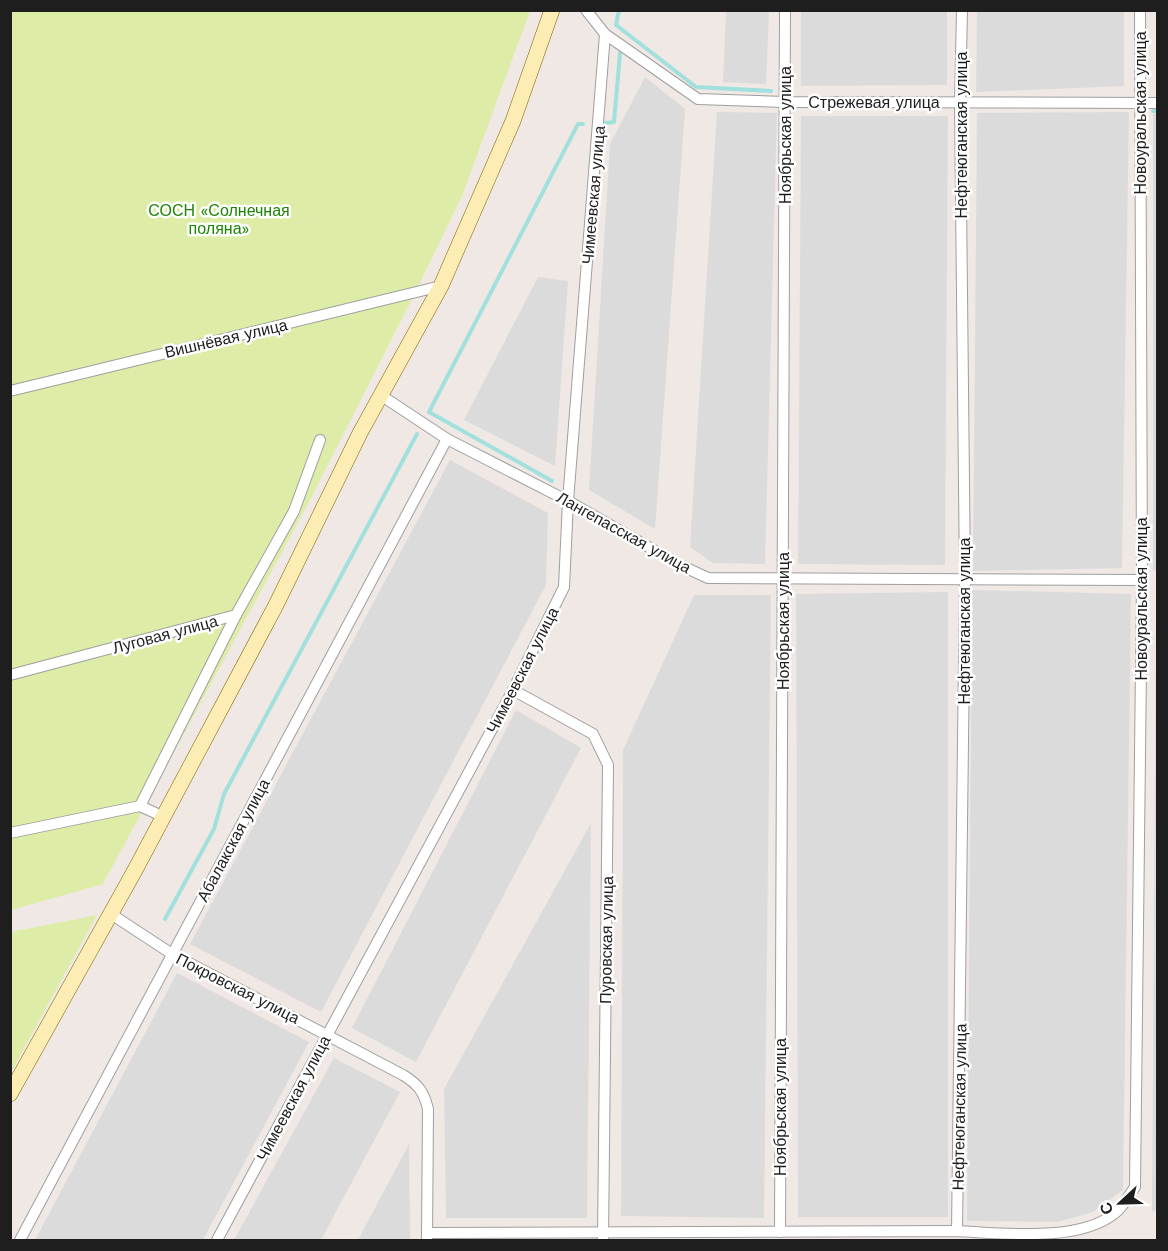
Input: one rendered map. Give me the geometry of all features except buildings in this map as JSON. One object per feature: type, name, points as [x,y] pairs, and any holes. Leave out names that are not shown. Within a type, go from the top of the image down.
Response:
[{"type":"street","points":[[10,1094],[111,914],[276,605],[360,434],[441,286],[513,121],[552,10]]},
{"type":"street","name":"Стрежевая улица","points":[[586,10],[606,34],[698,99],[785,102],[1158,103]]},
{"type":"street","name":"Ноябрьская улица","points":[[780,1232],[785,10]]},
{"type":"street","name":"Нефтеюганская улица","points":[[957,1231],[965,579],[960,103],[962,10]]},
{"type":"street","name":"Новоуральская улица","points":[[957,1231],[1043,1234],[1087,1228],[1115,1213],[1135,1187],[1142,580],[1140,10]]},
{"type":"street","name":"Чимеевская улица","points":[[217,1240],[513,690],[564,586],[568,501],[606,34]]},
{"type":"street","name":"Вишнёвая улица","points":[[10,391],[441,286]]},
{"type":"street","name":"Лангепасская улица","points":[[382,396],[447,439],[568,501],[680,565],[708,578],[1142,580]]},
{"type":"street","name":"Абалакская улица","points":[[20,1240],[447,439]]},
{"type":"street","name":"Луговая улица","points":[[10,675],[236,615],[294,511],[320,440]]},
{"type":"street","points":[[140,806],[236,615]]},
{"type":"street","name":"Пуровская улица","points":[[513,690],[593,734],[608,765],[603,1237]]},
{"type":"street","points":[[10,833],[140,806],[162,816]]},
{"type":"street","name":"Покровская улица","points":[[111,914],[172,954],[404,1075],[419,1087],[425,1096],[428,1109],[427,1237]]},
{"type":"street","points":[[427,1237],[603,1237],[780,1232],[957,1231]]},
{"type":"shaded area","points":[[726,11],[769,11],[766,84],[723,82]]},
{"type":"shaded area","points":[[801,11],[947,11],[947,85],[801,86]]},
{"type":"shaded area","points":[[977,11],[1124,11],[1124,86],[976,92]]},
{"type":"shaded area","points":[[645,77],[685,109],[655,529],[589,490],[610,144]]},
{"type":"shaded area","points":[[717,112],[777,113],[765,564],[713,563],[690,547]]},
{"type":"shaded area","points":[[1129,112],[1122,568],[973,571],[977,113]]},
{"type":"shaded area","points":[[1153,114],[1158,114],[1158,571],[1153,571]]},
{"type":"shaded area","points":[[801,116],[948,116],[945,565],[798,564]]},
{"type":"shaded area","points":[[538,277],[568,281],[555,466],[464,420]]},
{"type":"shaded area","points":[[450,460],[548,513],[546,585],[321,1012],[190,944]]},
{"type":"shaded area","points":[[972,590],[1131,594],[1123,1190],[1093,1212],[1057,1222],[967,1221]]},
{"type":"shaded area","points":[[948,592],[948,1217],[798,1217],[796,594]]},
{"type":"shaded area","points":[[694,595],[771,595],[764,1218],[621,1216],[623,750]]},
{"type":"shaded area","points":[[1156,597],[1158,1209],[1152,1212]]},
{"type":"shaded area","points":[[516,710],[581,748],[416,1062],[352,1028]]},
{"type":"shaded area","points":[[591,823],[587,1218],[446,1218],[444,1089]]},
{"type":"shaded area","points":[[177,973],[309,1042],[203,1240],[35,1240]]},
{"type":"shaded area","points":[[334,1058],[400,1092],[321,1240],[234,1240]]},
{"type":"shaded area","points":[[409,1144],[410,1240],[358,1240]]},
{"type":"green space","name":"СОСН «Солнечная поляна»","points":[[11,11],[530,11],[462,196],[409,305],[309,502],[103,884],[11,910]]},
{"type":"green space","points":[[97,915],[11,1072],[11,932]]},
{"type":"waterway","points":[[619,10],[616,25],[696,87],[771,91]]},
{"type":"waterway","points":[[605,123],[614,122],[620,53]]},
{"type":"waterway","points":[[1153,111],[1158,111]]},
{"type":"waterway","points":[[552,481],[429,412],[578,124],[583,124]]},
{"type":"waterway","points":[[165,919],[214,829],[224,794],[417,434]]}]
